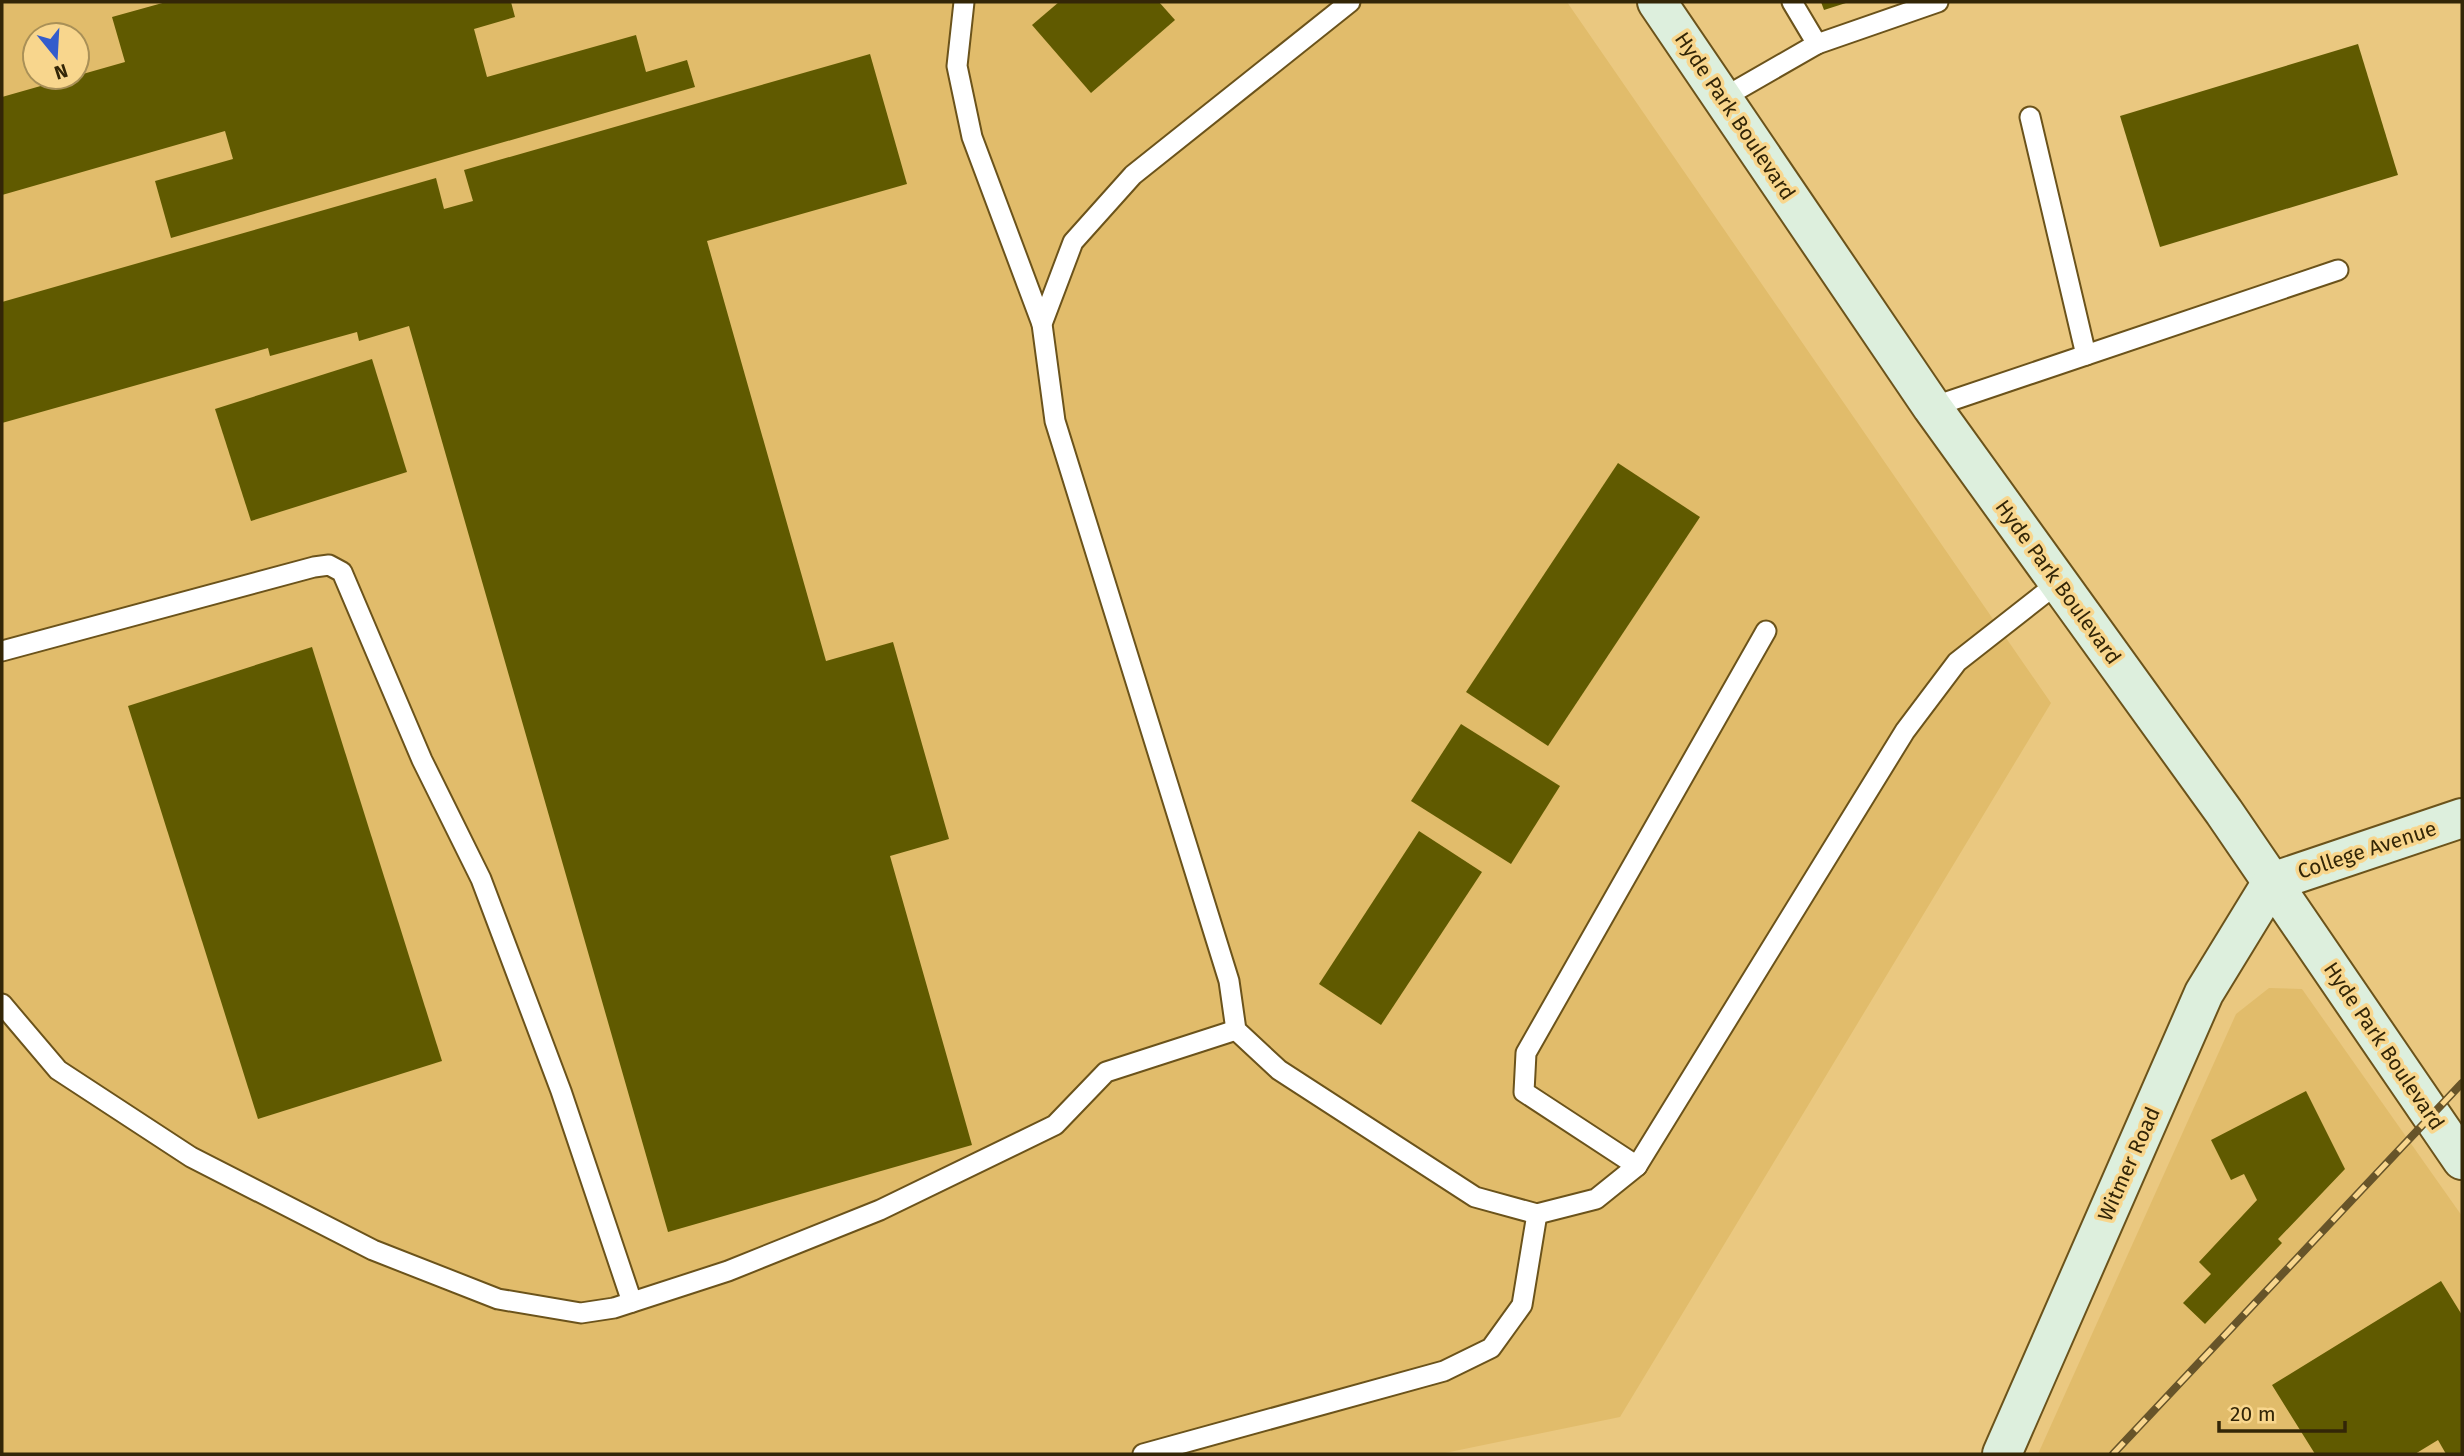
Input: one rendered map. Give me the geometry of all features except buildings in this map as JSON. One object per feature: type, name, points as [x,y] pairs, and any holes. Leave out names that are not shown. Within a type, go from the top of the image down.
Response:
[{"type":"main road","name":"Hyde Park Boulevard","points":[[1657,2],[1932,407],[2272,882],[2462,1160]]},
{"type":"main road","name":"College Avenue","points":[[2272,882],[2462,818]]},
{"type":"main road","name":"Witmer Road","points":[[2002,1454],[2204,993],[2272,882]]},
{"type":"lane","points":[[964,2],[957,66],[972,137],[1042,324],[1055,421],[1229,981],[1236,1030],[1279,1070],[1475,1197],[1537,1214],[1596,1199],[1637,1166],[1905,731],[1957,662],[2059,582]]},
{"type":"lane","points":[[1042,324],[1073,242],[1133,175],[1350,2]]},
{"type":"lane","points":[[1792,2],[1817,44]]},
{"type":"lane","points":[[1723,98],[1817,44],[1938,2]]},
{"type":"lane","points":[[2031,117],[2086,355]]},
{"type":"lane","points":[[1932,407],[2338,270]]},
{"type":"lane","points":[[2,651],[314,567],[329,565],[342,572],[422,760],[481,879],[561,1091],[632,1302]]},
{"type":"lane","points":[[1637,1166],[1524,1092],[1526,1053],[1766,631]]},
{"type":"lane","points":[[2,1004],[58,1070],[191,1157],[373,1251],[499,1299],[581,1313],[632,1302],[728,1271],[880,1210],[1055,1125],[1106,1072],[1236,1030]]},
{"type":"lane","points":[[1143,1454],[1444,1371],[1491,1348],[1522,1305],[1537,1214]]},
{"type":"shaded area","points":[[2,2],[1567,2],[2051,703],[1620,1417],[1440,1454],[2,1454]]},
{"type":"shaded area","points":[[2269,988],[2302,989],[2462,1216],[2462,1454],[2038,1454],[2236,1014]]},
{"type":"railway","points":[[2113,1454],[2462,1083]]}]
